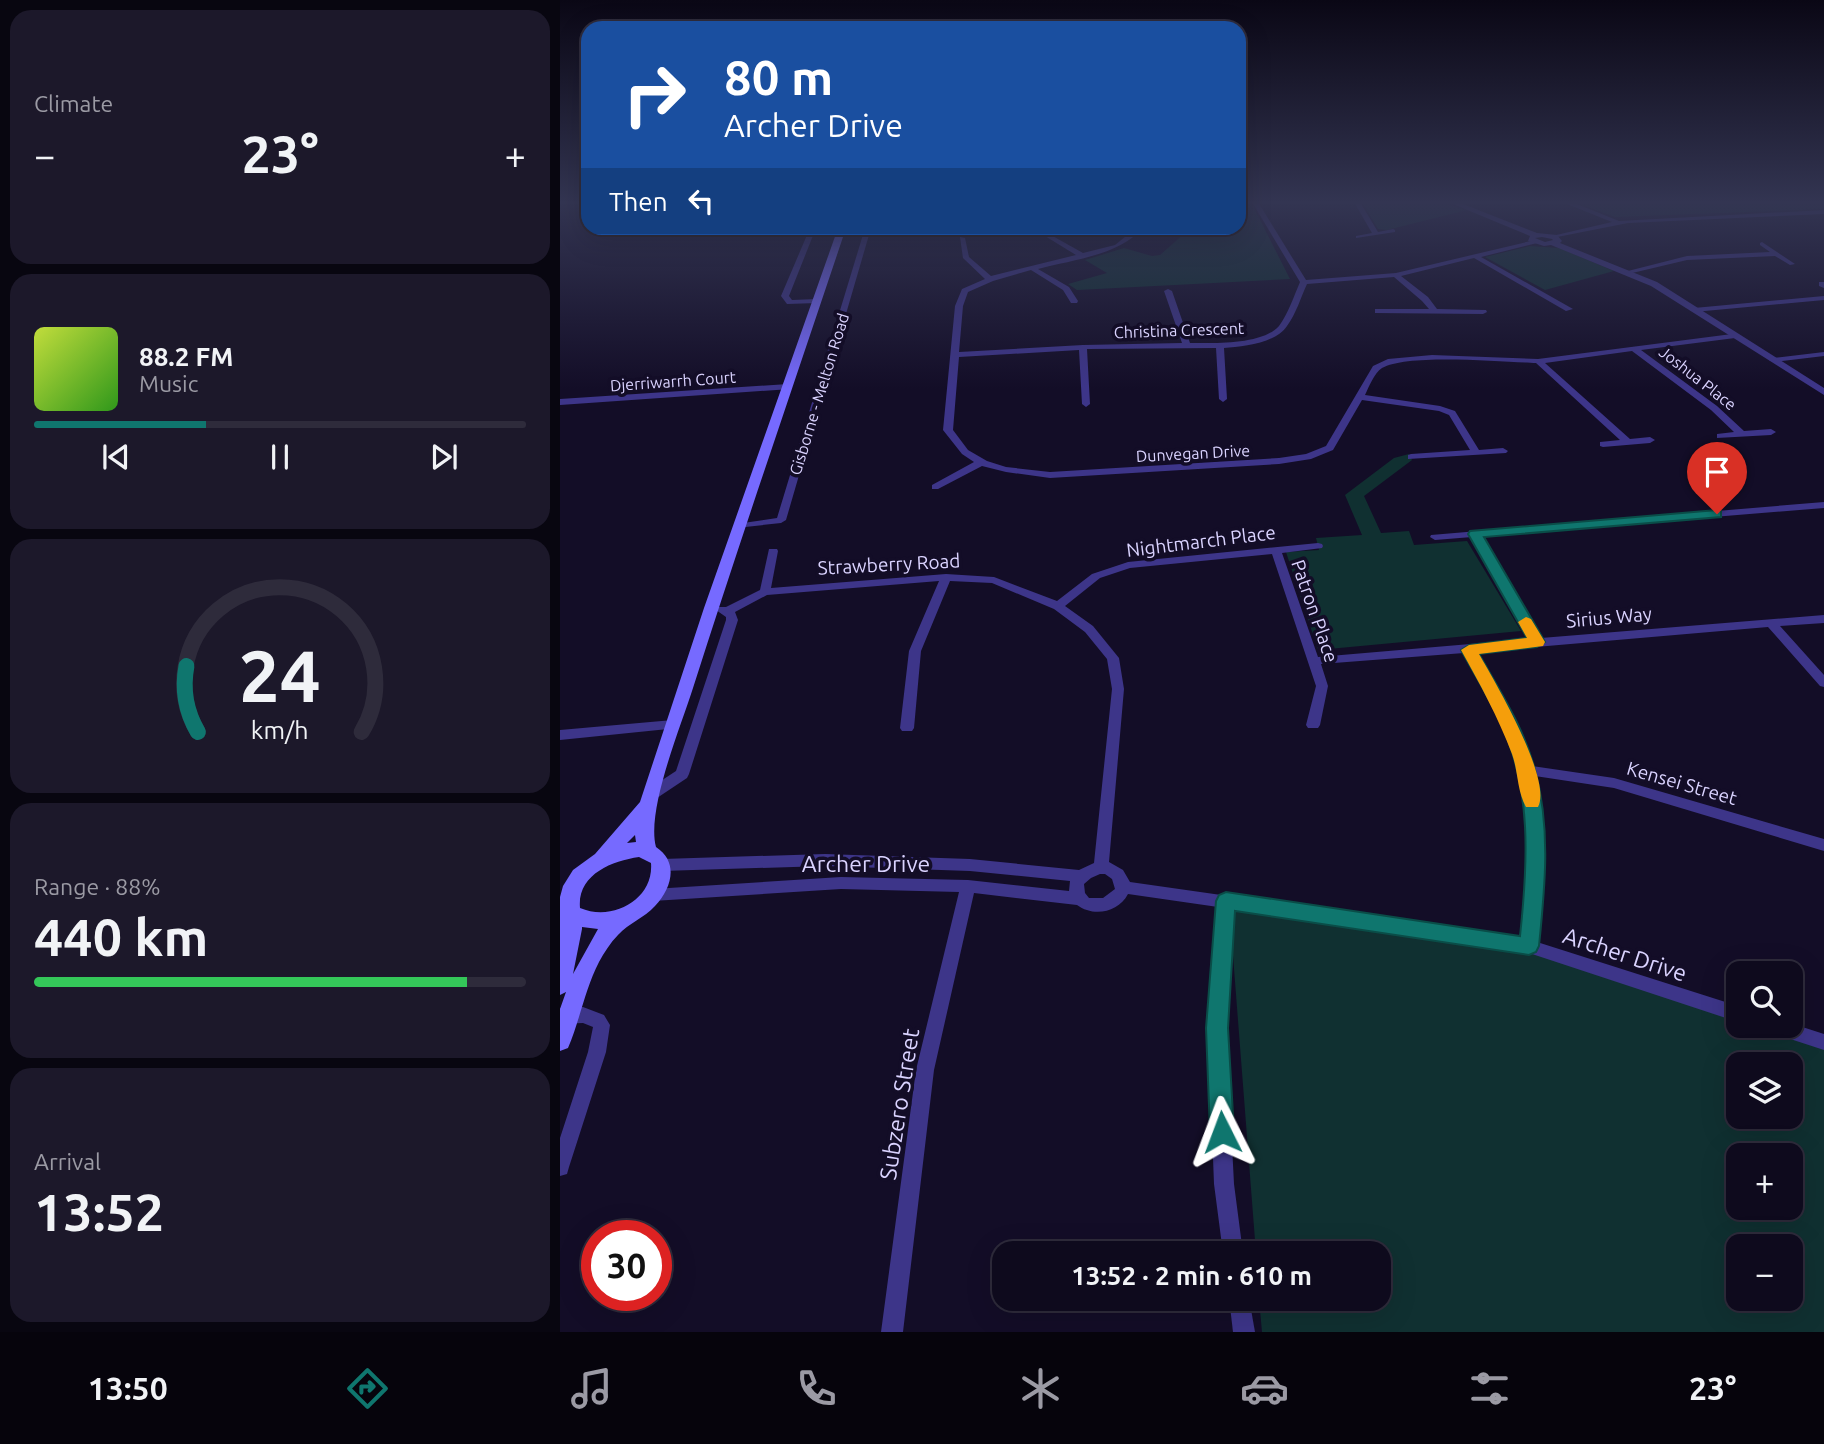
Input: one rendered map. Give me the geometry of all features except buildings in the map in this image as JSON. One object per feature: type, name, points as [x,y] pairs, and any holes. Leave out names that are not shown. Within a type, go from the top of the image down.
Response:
[{"type":"main road","name":"Gisborne - Melton Road","points":[[655,858],[644,836],[650,797],[711,608],[830,264]]},
{"type":"main road","name":"Gisborne - Melton Road","points":[[597,860],[627,832],[650,797]]},
{"type":"main road","points":[[560,985],[572,929],[568,899],[573,882],[585,868],[619,851],[655,858],[659,884],[653,895],[612,927],[596,946],[565,1016],[560,1041]]},
{"type":"main road","points":[[571,913],[578,918],[596,922],[630,914]]},
{"type":"street","name":"Gisborne - Melton Road","points":[[798,264],[785,296],[790,302],[817,301]]},
{"type":"street","name":"Gisborne - Melton Road","points":[[740,526],[781,520],[857,264]]},
{"type":"street","points":[[973,264],[990,279]]},
{"type":"street","name":"Dunvegan Drive","points":[[1052,264],[990,279],[965,291],[959,306],[948,430],[964,451],[981,462],[1015,471],[1050,475],[1308,457],[1330,448],[1376,368],[1391,361],[1432,357],[1538,360],[1732,336]]},
{"type":"street","points":[[1293,264],[1304,282],[1396,275],[1441,264]]},
{"type":"street","points":[[1489,264],[1569,309]]},
{"type":"street","points":[[1610,264],[1654,284],[1824,392]]},
{"type":"street","points":[[1628,272],[1662,264]]},
{"type":"street","points":[[1034,269],[1066,289],[1074,301]]},
{"type":"street","points":[[1396,275],[1426,299],[1434,311]]},
{"type":"street","name":"Christina Crescent","points":[[956,355],[1083,347],[1220,346],[1257,341],[1275,334],[1284,325],[1304,282]]},
{"type":"street","points":[[1168,291],[1187,347]]},
{"type":"street","points":[[1694,310],[1824,298]]},
{"type":"street","points":[[1378,311],[1483,312]]},
{"type":"street","points":[[1220,346],[1223,399]]},
{"type":"street","points":[[1083,347],[1086,404]]},
{"type":"street","name":"Joshua Place","points":[[1634,349],[1714,408],[1741,434]]},
{"type":"street","points":[[1773,360],[1824,354]]},
{"type":"street","points":[[1538,360],[1628,442]]},
{"type":"street","name":"Djerriwarrh Court","points":[[560,402],[788,387]]},
{"type":"street","points":[[1358,397],[1452,413],[1476,452]]},
{"type":"street","name":"Joshua Place","points":[[1720,436],[1771,432]]},
{"type":"street","points":[[1603,444],[1650,440]]},
{"type":"street","points":[[1411,457],[1503,451]]},
{"type":"street","points":[[935,487],[981,462]]},
{"type":"street","points":[[1435,537],[1824,505]]},
{"type":"street","points":[[1475,534],[1537,642]]},
{"type":"street","name":"Nightmarch Place","points":[[1058,606],[1096,576],[1128,565],[1318,546]]},
{"type":"street","name":"Patron Place","points":[[1276,550],[1322,686],[1313,725]]},
{"type":"street","points":[[765,592],[773,551]]},
{"type":"street","points":[[907,728],[915,651],[946,577]]},
{"type":"street","name":"Strawberry Road","points":[[728,611],[765,592],[946,577],[994,580],[1058,606],[1089,629],[1113,658],[1115,668],[1118,689],[1116,724],[1101,868]]},
{"type":"street","points":[[711,608],[728,611]]},
{"type":"street","name":"Gisborne - Melton Road","points":[[650,797],[682,774],[732,620],[728,611]]},
{"type":"street","name":"Sirius Way","points":[[1313,661],[1824,619]]},
{"type":"street","points":[[1771,623],[1824,683]]},
{"type":"street","points":[[1469,650],[1508,722],[1526,769],[1535,819],[1536,877],[1529,946]]},
{"type":"street","points":[[560,735],[673,725]]},
{"type":"street","name":"Kensei Street","points":[[1526,769],[1614,783],[1824,845]]},
{"type":"street","name":"Archer Drive","points":[[655,858],[970,865],[1080,876]]},
{"type":"street","points":[[1101,868],[1114,871],[1123,887],[1118,899],[1105,906],[1090,906],[1079,899],[1075,887],[1080,876],[1101,868]]},
{"type":"street","name":"Archer Drive","points":[[653,895],[841,883],[968,886],[1079,899]]},
{"type":"street","name":"Subzero Street","points":[[892,1332],[925,1070],[968,886]]},
{"type":"street","name":"Archer Drive","points":[[1123,887],[1529,946],[1726,1010]]},
{"type":"street","points":[[1226,901],[1217,1028],[1224,1184],[1231,1241]]},
{"type":"street","points":[[560,1167],[601,1032],[598,1020],[590,1016],[565,1016]]},
{"type":"street","points":[[1803,1035],[1824,1042]]},
{"type":"street","points":[[1241,1311],[1244,1332]]},
{"type":"green space","points":[[1092,264],[1282,264],[1290,279],[1077,290],[1068,284],[1107,273]]},
{"type":"green space","points":[[1498,264],[1598,264],[1614,271],[1545,290]]},
{"type":"green space","points":[[1409,454],[1412,460],[1364,496],[1381,533],[1409,531],[1414,545],[1467,541],[1521,631],[1318,650],[1286,552],[1319,550],[1316,538],[1362,535],[1345,495],[1394,458]]},
{"type":"green space","points":[[1229,904],[1523,950],[1726,1013],[1726,1038],[1800,1038],[1824,1046],[1824,1332],[1262,1332],[1260,1311],[1391,1311],[1391,1241],[1255,1241]]},
{"type":"slow traffic","points":[[1526,622],[1537,642],[1469,650],[1508,722],[1526,769],[1532,802]]},
{"type":"route","points":[[1222,1132],[1217,1028],[1226,901],[1529,946],[1536,877],[1535,819],[1526,769],[1508,722],[1469,650],[1537,642],[1475,534],[1717,514]]}]
